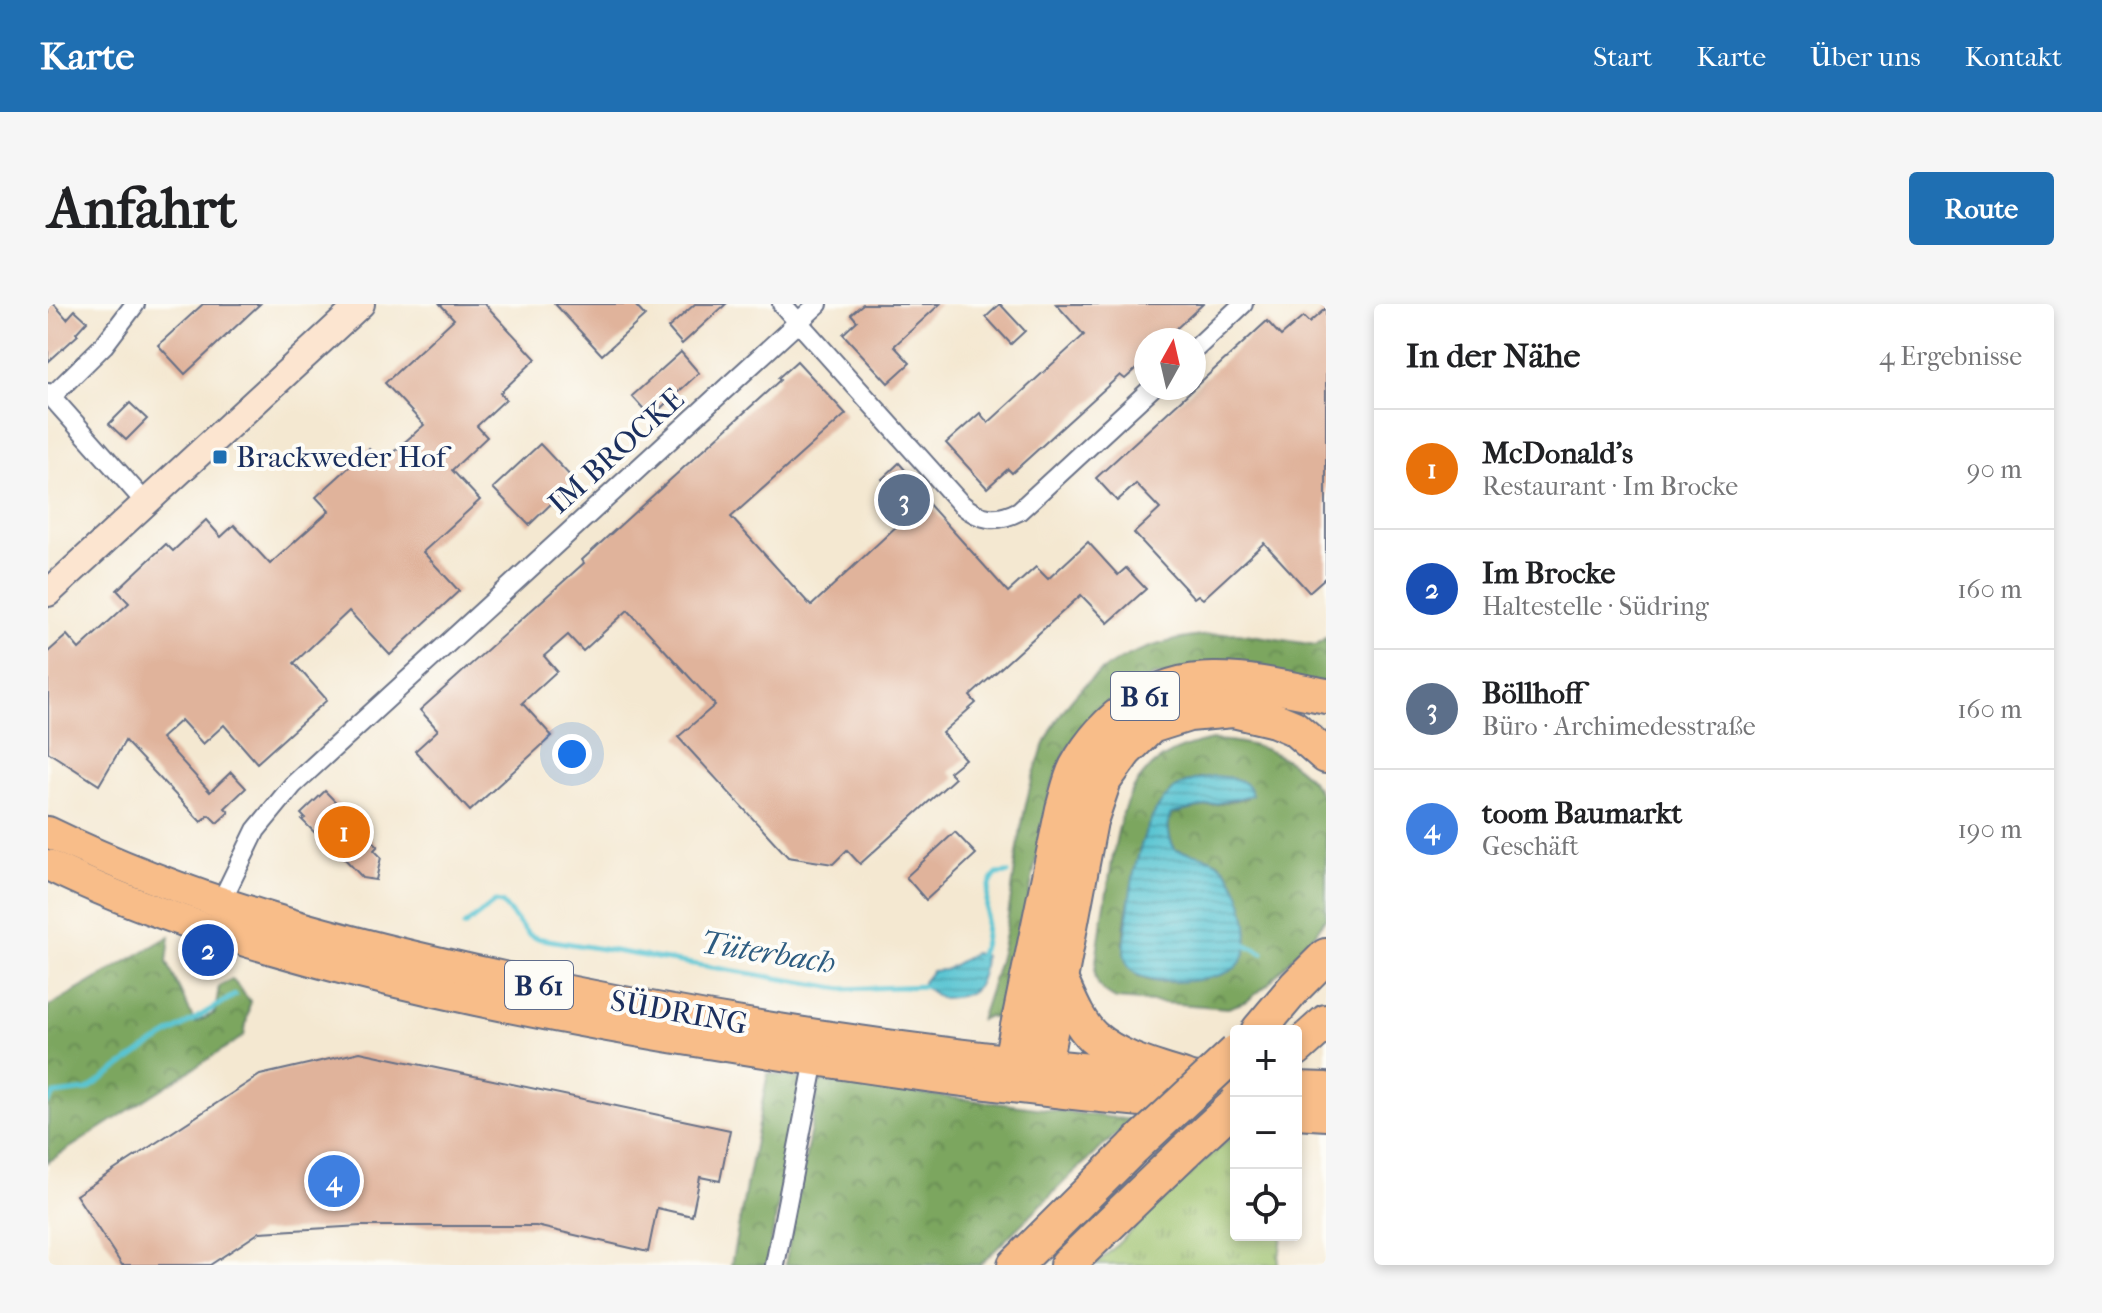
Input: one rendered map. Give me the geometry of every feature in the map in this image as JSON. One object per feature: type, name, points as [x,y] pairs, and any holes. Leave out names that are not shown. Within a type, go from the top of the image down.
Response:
[{"type":"highway","name":"B 61","points":[[1027,1070],[1063,809],[1075,771],[1094,741],[1115,718],[1143,697],[1179,685],[1214,680],[1287,688],[1326,696]]},
{"type":"highway","points":[[1027,1070],[1059,977],[1090,821],[1104,780],[1125,751],[1151,726],[1189,714],[1233,710],[1294,728],[1326,756]]},
{"type":"highway","points":[[1263,1025],[1326,956]]},
{"type":"highway","points":[[1265,1025],[1326,975]]},
{"type":"highway","points":[[1059,977],[1093,1037],[1130,1059],[1185,1078]]},
{"type":"highway","points":[[1015,1265],[1230,1058]]},
{"type":"highway","name":"B 61","points":[[1067,1265],[1186,1150],[1230,1112]]},
{"type":"main road","name":"SÜDRING","points":[[48,832],[129,870],[214,916],[322,963],[523,1012],[815,1060],[1230,1082]]},
{"type":"main road","name":"SÜDRING","points":[[48,865],[117,896],[214,916],[260,917],[407,956],[594,997],[1230,1106]]},
{"type":"main road","points":[[1302,1087],[1326,1088]]},
{"type":"main road","points":[[1302,1113],[1326,1115]]},
{"type":"street","points":[[135,304],[104,345],[50,395],[145,502]]},
{"type":"street","points":[[48,593],[361,304]]},
{"type":"street","points":[[782,304],[961,504],[982,518],[1003,518],[1019,511],[1139,400]]},
{"type":"street","name":"IM BROCKE","points":[[214,916],[256,830],[293,785],[818,304]]},
{"type":"street","points":[[1206,339],[1243,304]]},
{"type":"street","points":[[775,1265],[815,1060]]},
{"type":"green space","points":[[1238,633],[1316,645],[1326,637],[1326,682],[1154,675],[1099,708],[1067,749],[1050,789],[1021,937],[996,1018],[988,1016],[980,1020],[1002,949],[1020,834],[1034,774],[1048,737],[1067,705],[1090,680],[1119,660],[1153,646],[1192,637]]},
{"type":"green space","points":[[1212,740],[1263,749],[1278,755],[1305,774],[1326,802],[1326,917],[1315,934],[1268,984],[1247,1001],[1228,1008],[1116,999],[1101,988],[1095,972],[1113,853],[1125,807],[1146,772],[1163,758]],"holes":[[[1199,778],[1246,798],[1170,814],[1169,818],[1170,837],[1176,850],[1218,862],[1236,887],[1243,907],[1223,974],[1177,982],[1152,981],[1142,977],[1134,972],[1126,956],[1124,934],[1127,909],[1143,856],[1170,792]]]},
{"type":"green space","points":[[170,936],[167,962],[195,1023],[215,1013],[219,986],[232,979],[250,1001],[244,1036],[48,1162],[48,1007]]},
{"type":"green space","points":[[768,1073],[801,1079],[767,1265],[731,1265]]},
{"type":"green space","points":[[820,1081],[1132,1120],[980,1265],[785,1265]]},
{"type":"green space","points":[[1230,1139],[1230,1241],[1281,1241],[1278,1265],[1096,1265]]},
{"type":"water","points":[[1214,776],[1242,782],[1252,795],[1171,814],[1169,832],[1176,850],[1212,859],[1226,870],[1234,882],[1245,912],[1247,944],[1243,957],[1236,967],[1227,972],[1201,980],[1171,981],[1144,977],[1130,968],[1124,952],[1131,891],[1141,846],[1157,808],[1169,794],[1190,782]]},
{"type":"water","points":[[974,953],[984,956],[981,976],[974,989],[961,996],[940,998],[924,987],[923,982],[932,971],[945,970]]},
{"type":"building","points":[[48,304],[54,304],[67,319],[75,310],[87,321],[76,333],[78,335],[48,362]]},
{"type":"building","points":[[203,304],[260,304],[185,374],[158,345]]},
{"type":"building","points":[[440,304],[485,304],[536,359],[500,393],[506,399],[477,426],[487,437],[452,470],[480,500],[423,552],[459,591],[390,655],[349,611],[294,663],[327,700],[257,763],[224,725],[203,744],[181,720],[161,738],[210,792],[231,772],[246,788],[225,808],[229,812],[217,823],[209,815],[201,822],[125,741],[99,785],[48,752],[48,652],[67,635],[79,649],[129,603],[117,590],[166,544],[173,551],[206,520],[221,537],[234,525],[270,564],[329,511],[316,497],[369,449],[381,463],[424,425],[385,383],[454,319]]},
{"type":"building","points":[[555,304],[634,304],[645,316],[602,355]]},
{"type":"building","points":[[695,304],[726,304],[682,344],[668,328]]},
{"type":"building","points":[[863,304],[940,304],[894,346],[910,363],[888,383],[843,334],[857,321],[851,314]]},
{"type":"building","points":[[1000,304],[1025,331],[1011,344],[986,317]]},
{"type":"building","points":[[1056,304],[1203,304],[1177,328],[1134,328],[1134,371],[1125,379],[1120,375],[1012,473],[1008,469],[987,488],[946,443],[980,413],[988,423],[1084,335]]},
{"type":"building","points":[[1326,308],[1326,577],[1309,592],[1264,543],[1203,599],[1198,595],[1194,598],[1134,533],[1160,509],[1136,484],[1117,501],[1096,478],[1181,400],[1206,400],[1206,377],[1267,321],[1281,336],[1303,317],[1309,323]]},
{"type":"building","points":[[681,352],[699,373],[651,417],[632,396]]},
{"type":"building","points":[[797,361],[846,414],[731,517],[811,606],[899,524],[877,498],[889,487],[882,479],[899,463],[921,488],[917,491],[1008,592],[1036,567],[1048,579],[1088,542],[1118,575],[1126,568],[1146,589],[1108,623],[1081,595],[970,696],[976,703],[942,733],[965,759],[949,772],[955,778],[860,864],[847,850],[833,864],[788,857],[678,737],[715,705],[628,610],[583,651],[568,635],[544,656],[557,671],[522,703],[552,736],[470,811],[415,751],[438,730],[420,710],[584,563],[582,560]]},
{"type":"building","points":[[130,403],[147,419],[126,440],[109,424]]},
{"type":"building","points":[[540,444],[575,481],[529,525],[493,488]]},
{"type":"building","points":[[325,791],[378,846],[374,850],[381,857],[376,880],[363,878],[323,836],[320,838],[302,820],[305,818],[301,814]]},
{"type":"building","points":[[955,832],[976,854],[926,900],[906,877]]},
{"type":"building","points":[[360,1052],[730,1130],[720,1181],[700,1177],[692,1216],[657,1208],[648,1252],[536,1226],[361,1226],[260,1232],[210,1265],[122,1265],[76,1195],[260,1075]]},
{"type":"waterway","name":"Tüterbach","points":[[977,960],[985,938],[991,882],[997,874],[1008,873]]},
{"type":"waterway","name":"Tüterbach","points":[[464,926],[495,902],[502,903],[528,934],[536,938],[843,989],[928,986]]},
{"type":"waterway","name":"Tüterbach","points":[[1243,943],[1263,953]]},
{"type":"waterway","name":"Tüterbach","points":[[48,1102],[55,1094],[87,1090],[148,1047],[235,995]]},
{"type":"place","name":"Brackweder Hof","points":[[220,457]]},
{"type":"place","name":"Böllhoff","points":[[904,500]]},
{"type":"place","name":"McDonald's","points":[[344,832]]},
{"type":"place","name":"Im Brocke","points":[[208,950]]},
{"type":"place","name":"toom Baumarkt","points":[[334,1181]]}]
